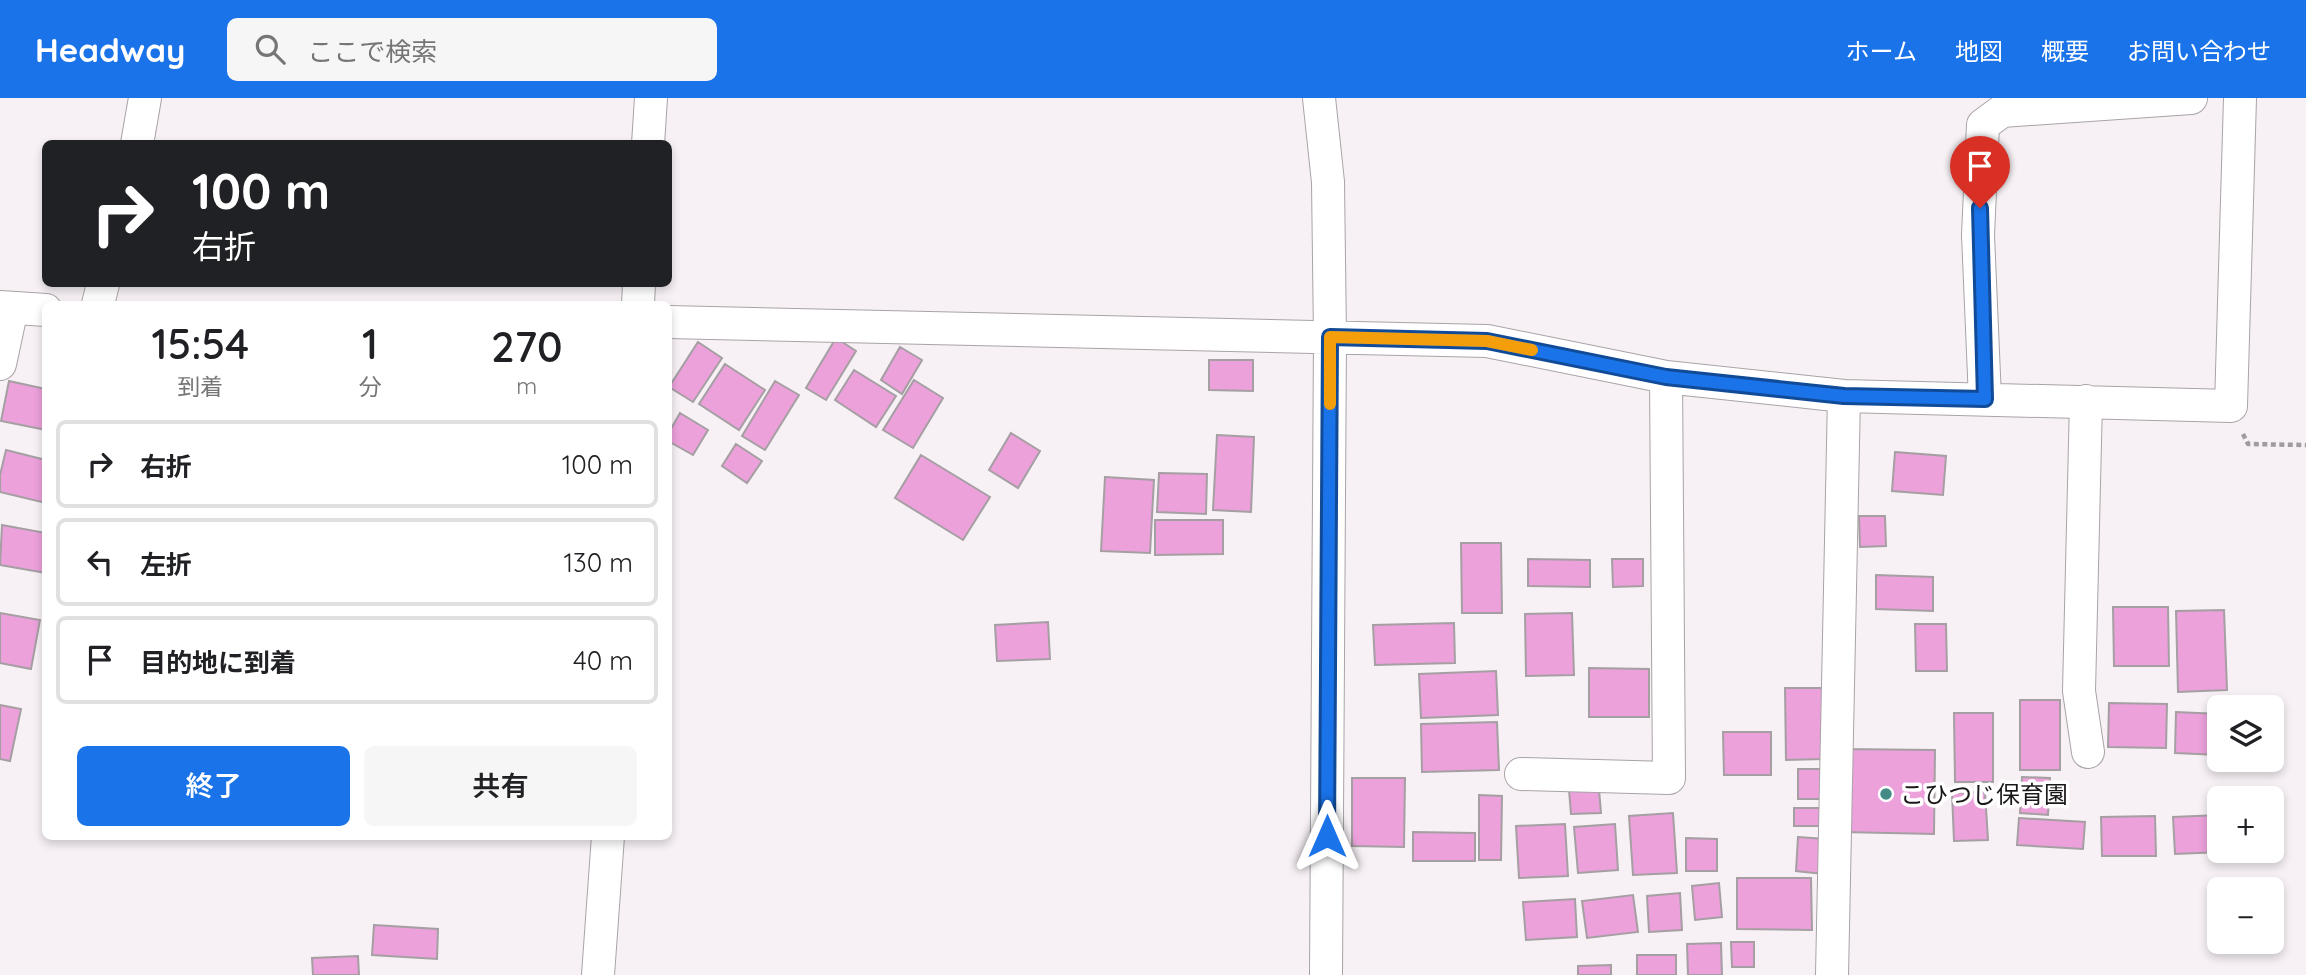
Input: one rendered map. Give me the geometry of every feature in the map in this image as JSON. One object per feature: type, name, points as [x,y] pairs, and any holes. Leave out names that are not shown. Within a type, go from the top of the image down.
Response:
[{"type":"street","points":[[138,140],[145,98]]},
{"type":"street","points":[[648,140],[651,98]]},
{"type":"street","points":[[1319,98],[1328,181],[1330,337],[1326,975]]},
{"type":"street","points":[[1985,399],[1978,236],[1983,125],[2001,111],[2191,98]]},
{"type":"street","points":[[672,322],[1487,341],[1666,377],[1844,396],[2231,406],[2240,98]]},
{"type":"street","points":[[0,364],[6,308],[42,310]]},
{"type":"street","points":[[1521,774],[1669,778],[1666,377]]},
{"type":"street","points":[[1832,975],[1844,396]]},
{"type":"street","points":[[2086,401],[2079,691],[2088,752]]},
{"type":"street","points":[[598,975],[608,840]]},
{"type":"path","points":[[2231,406],[2248,444],[2306,445]]},
{"type":"building","points":[[836,338],[856,351],[826,400],[806,388]]},
{"type":"building","points":[[698,342],[722,358],[693,402],[672,389],[672,382]]},
{"type":"building","points":[[900,347],[922,360],[902,394],[881,380]]},
{"type":"building","points":[[1209,360],[1253,360],[1253,391],[1209,390]]},
{"type":"building","points":[[725,364],[765,390],[739,430],[699,404]]},
{"type":"building","points":[[854,370],[896,396],[876,427],[835,400]]},
{"type":"building","points":[[914,380],[943,398],[913,448],[883,430]]},
{"type":"building","points":[[9,381],[42,388],[42,429],[1,421]]},
{"type":"building","points":[[775,381],[799,395],[765,450],[742,436]]},
{"type":"building","points":[[680,413],[708,430],[693,455],[672,443],[672,427]]},
{"type":"building","points":[[1011,433],[1040,451],[1018,488],[989,470]]},
{"type":"building","points":[[1217,435],[1254,437],[1251,512],[1213,510]]},
{"type":"building","points":[[736,444],[762,461],[747,483],[722,466]]},
{"type":"building","points":[[6,450],[42,459],[42,502],[0,492],[0,475]]},
{"type":"building","points":[[1895,452],[1946,456],[1943,495],[1892,491]]},
{"type":"building","points":[[921,455],[990,497],[963,540],[895,498]]},
{"type":"building","points":[[1159,473],[1207,474],[1206,514],[1157,512]]},
{"type":"building","points":[[1105,477],[1154,480],[1150,553],[1101,551]]},
{"type":"building","points":[[1859,516],[1885,516],[1886,546],[1860,547]]},
{"type":"building","points":[[1155,520],[1223,520],[1223,554],[1155,555]]},
{"type":"building","points":[[2,525],[42,532],[42,572],[0,565]]},
{"type":"building","points":[[1461,543],[1501,543],[1502,613],[1462,613]]},
{"type":"building","points":[[1528,559],[1590,560],[1590,587],[1528,586]]},
{"type":"building","points":[[1612,559],[1643,559],[1643,586],[1613,587]]},
{"type":"building","points":[[1876,575],[1933,577],[1933,611],[1876,609]]},
{"type":"building","points":[[2113,607],[2168,607],[2169,666],[2114,666]]},
{"type":"building","points":[[2224,610],[2227,690],[2178,692],[2176,611]]},
{"type":"building","points":[[0,613],[40,620],[31,669],[0,663]]},
{"type":"building","points":[[1572,613],[1574,675],[1526,676],[1525,614]]},
{"type":"building","points":[[1048,622],[1050,659],[997,661],[995,625]]},
{"type":"building","points":[[1454,623],[1455,663],[1375,665],[1373,625]]},
{"type":"building","points":[[1915,624],[1946,624],[1947,671],[1916,671]]},
{"type":"building","points":[[1589,668],[1649,669],[1649,717],[1589,717]]},
{"type":"building","points":[[1496,671],[1498,715],[1421,718],[1419,674]]},
{"type":"building","points":[[1785,688],[1823,688],[1824,759],[1786,760]]},
{"type":"building","points":[[2020,700],[2060,700],[2060,770],[2020,770]]},
{"type":"building","points":[[2109,703],[2167,704],[2166,748],[2108,747]]},
{"type":"building","points":[[0,705],[21,709],[10,761],[0,759]]},
{"type":"building","points":[[2176,712],[2207,713],[2207,754],[2175,753]]},
{"type":"building","points":[[1954,713],[1993,713],[1993,782],[1955,782]]},
{"type":"building","points":[[1497,722],[1499,770],[1422,772],[1421,724]]},
{"type":"building","points":[[1723,732],[1771,732],[1771,775],[1724,775]]},
{"type":"building","points":[[1843,749],[1935,750],[1934,834],[1842,832]]},
{"type":"building","points":[[1798,769],[1824,769],[1824,799],[1798,799]]},
{"type":"building","points":[[2022,777],[2050,778],[2048,815],[2020,813]]},
{"type":"building","points":[[1352,778],[1405,778],[1404,847],[1352,846]]},
{"type":"building","points":[[1599,789],[1601,813],[1571,814],[1569,790]]},
{"type":"building","points":[[1985,792],[1988,840],[1954,841],[1952,793]]},
{"type":"building","points":[[1479,795],[1502,796],[1501,860],[1479,860]]},
{"type":"building","points":[[1794,808],[1825,808],[1825,826],[1794,826]]},
{"type":"building","points":[[1673,813],[1677,873],[1633,875],[1629,816]]},
{"type":"building","points":[[2155,816],[2156,856],[2102,856],[2101,817]]},
{"type":"building","points":[[2207,816],[2207,853],[2175,854],[2173,817]]},
{"type":"building","points":[[2019,818],[2085,822],[2083,849],[2017,845]]},
{"type":"building","points":[[1565,824],[1568,876],[1519,878],[1516,826]]},
{"type":"building","points":[[1615,824],[1618,870],[1578,873],[1574,827]]},
{"type":"building","points":[[1413,832],[1475,833],[1475,861],[1413,861]]},
{"type":"building","points":[[1798,837],[1825,839],[1823,874],[1796,871]]},
{"type":"building","points":[[1686,838],[1717,839],[1717,871],[1686,871]]},
{"type":"building","points":[[1737,878],[1811,878],[1812,930],[1737,929]]},
{"type":"building","points":[[1719,883],[1722,917],[1695,920],[1692,886]]},
{"type":"building","points":[[1680,893],[1682,930],[1649,932],[1647,896]]},
{"type":"building","points":[[1633,895],[1638,932],[1587,938],[1582,901]]},
{"type":"building","points":[[1575,899],[1577,937],[1526,940],[1523,902]]},
{"type":"building","points":[[374,925],[438,929],[437,959],[372,955]]},
{"type":"building","points":[[1731,942],[1754,942],[1754,967],[1732,967]]},
{"type":"building","points":[[1721,943],[1722,975],[1688,975],[1687,944]]},
{"type":"building","points":[[1637,955],[1676,955],[1676,975],[1637,975]]},
{"type":"building","points":[[358,956],[359,975],[313,975],[312,958]]},
{"type":"building","points":[[1611,965],[1611,975],[1578,975],[1578,966]]},
{"type":"slow traffic","points":[[1330,404],[1330,337],[1487,341],[1532,350]]},
{"type":"place","name":"こひつじ保育園","points":[[1886,794]]},
{"type":"route","points":[[1327,836],[1330,337],[1487,341],[1666,377],[1844,396],[1985,399],[1978,236],[1980,208]]}]
